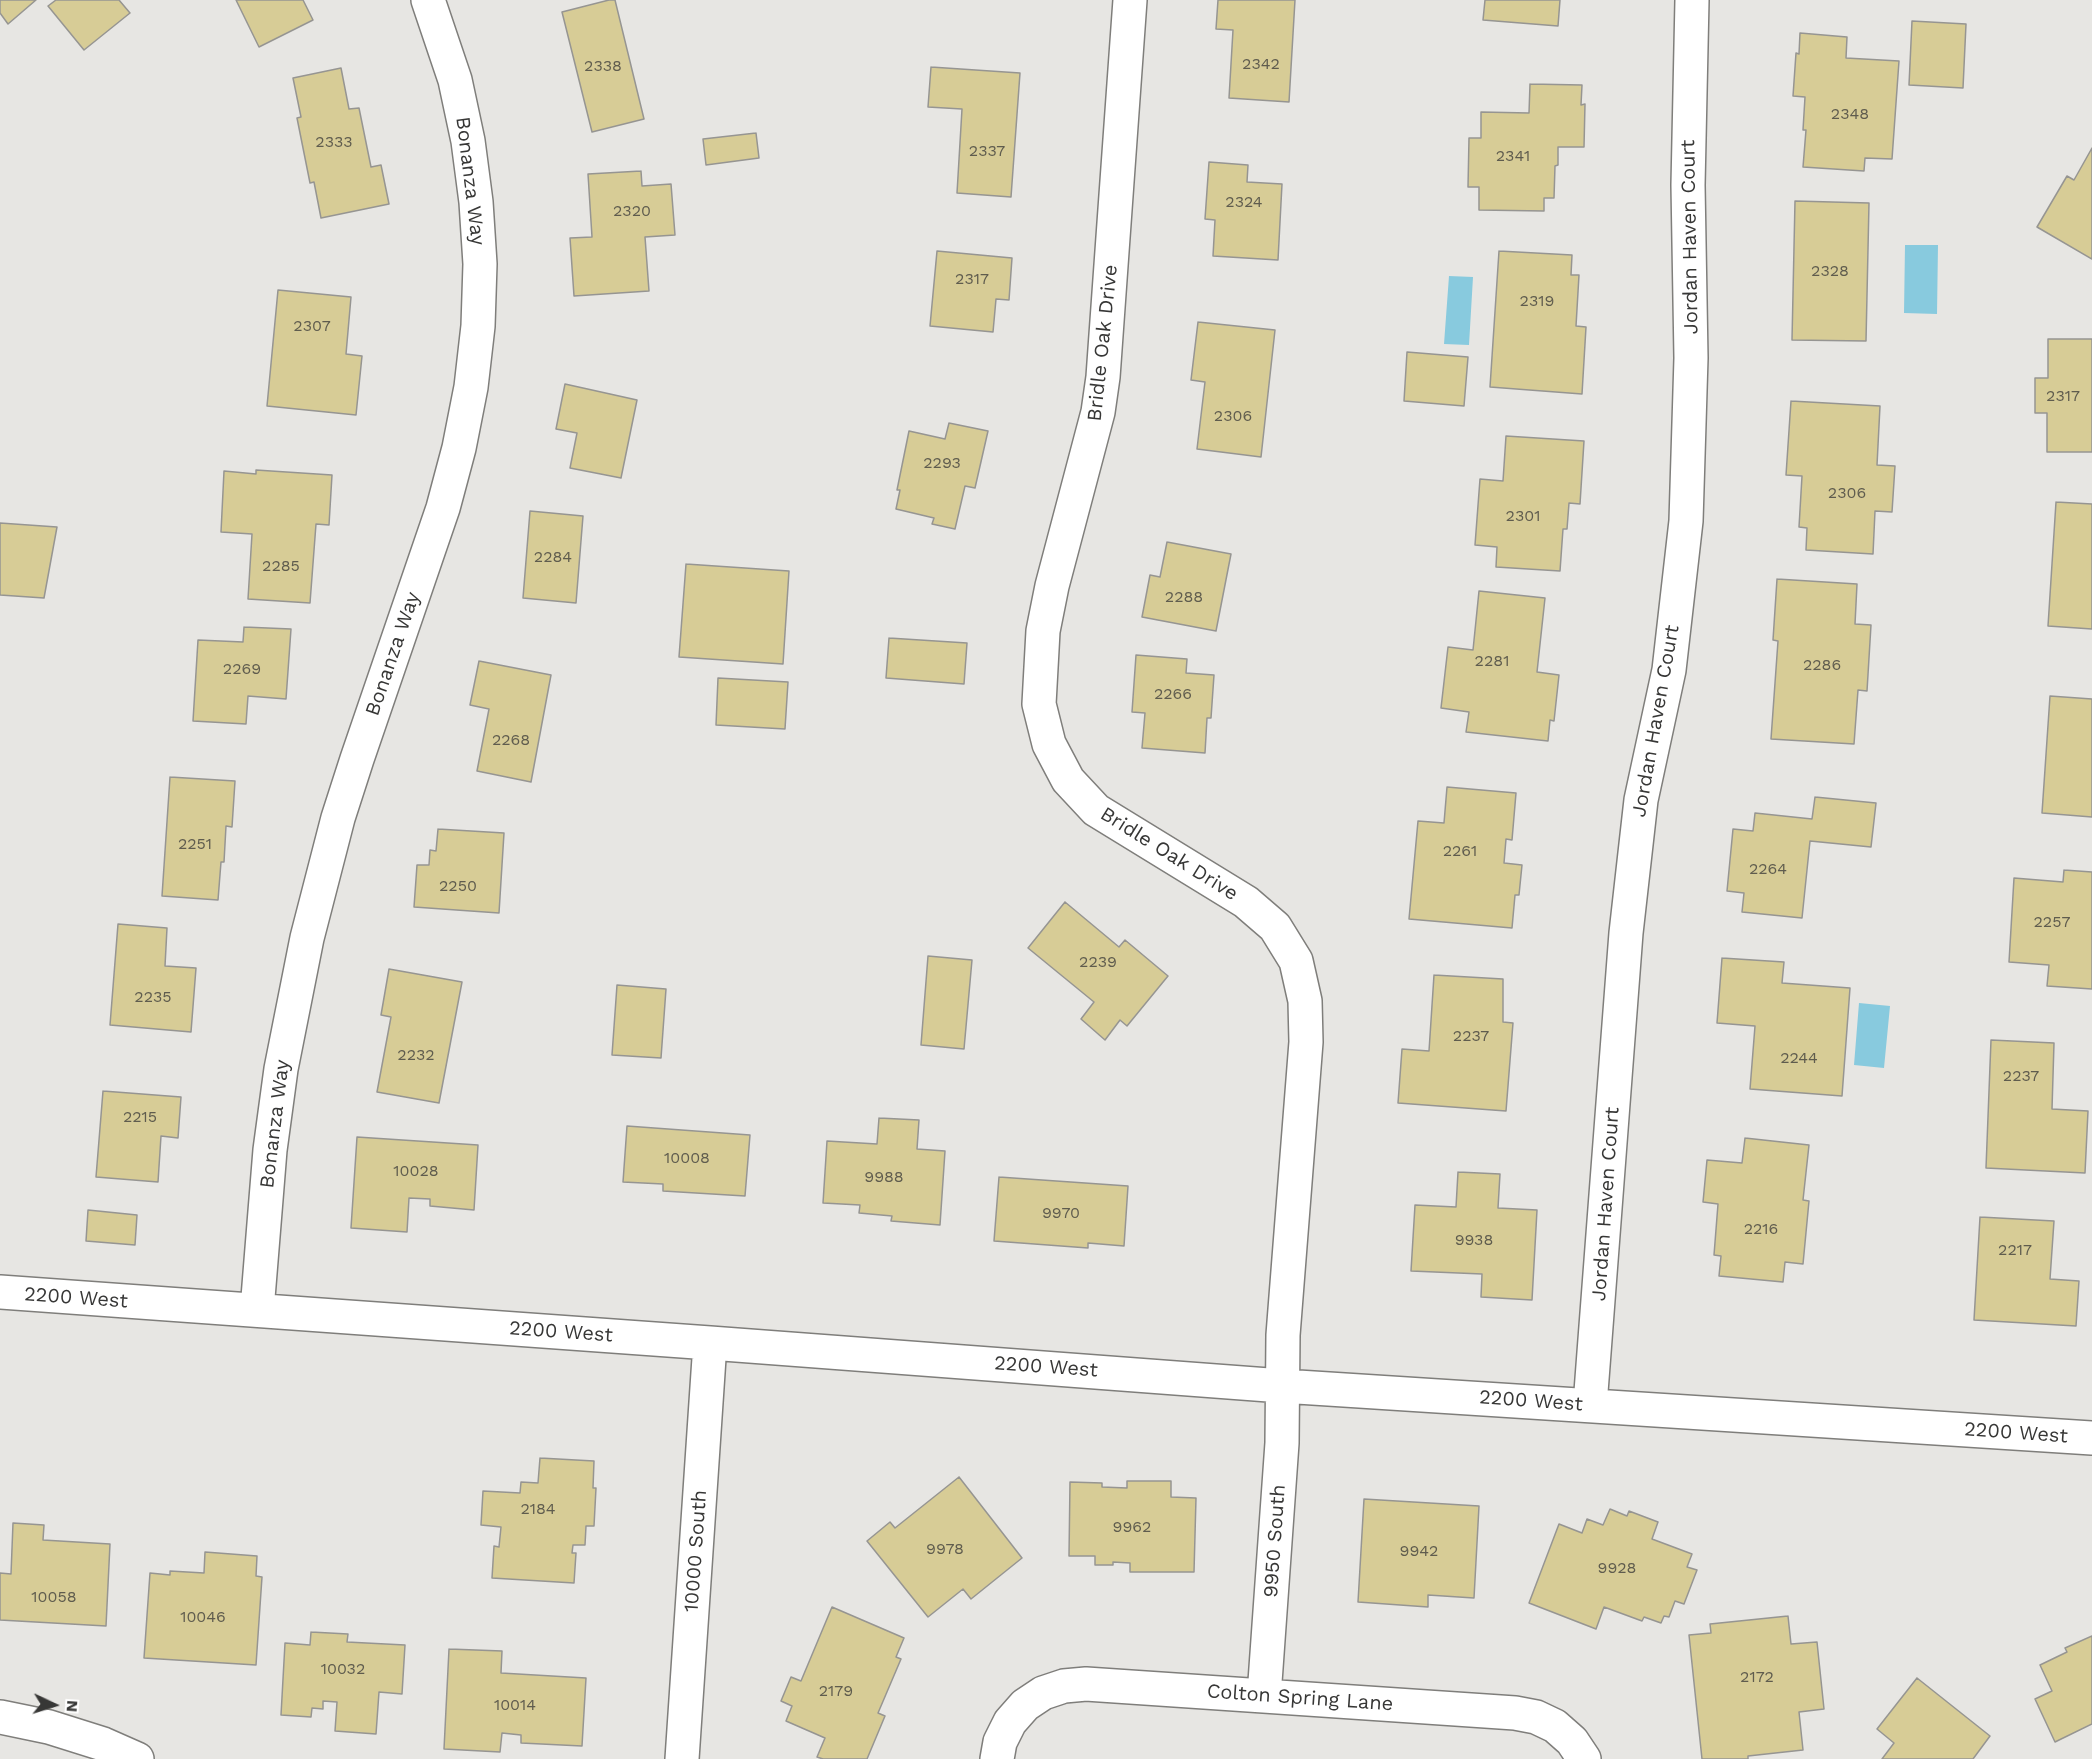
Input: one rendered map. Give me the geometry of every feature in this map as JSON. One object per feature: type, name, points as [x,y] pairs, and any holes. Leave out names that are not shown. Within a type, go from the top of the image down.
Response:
[{"type":"street","name":"Bonanza Way","points":[[257,1310],[270,1150],[280,1069],[307,938],[338,818],[443,508],[459,448],[471,387],[478,326],[480,264],[476,202],[468,141],[455,80],[428,0]]},
{"type":"street","name":"Bridle Oak Drive","points":[[1130,0],[1098,412],[1045,620],[1039,704],[1049,744],[1068,780],[1096,810],[1246,902],[1275,927],[1296,961],[1305,1000],[1306,1042],[1283,1335],[1282,1386]]},
{"type":"street","name":"Jordan Haven Court","points":[[1590,1404],[1626,933],[1641,800],[1669,670],[1686,521],[1691,358],[1688,185],[1692,0]]},
{"type":"street","name":"2200 West","points":[[0,1293],[710,1342],[1282,1386],[2092,1438]]},
{"type":"street","name":"10000 South","points":[[682,1759],[710,1342]]},
{"type":"street","name":"9950 South","points":[[1264,1696],[1282,1443],[1282,1386]]},
{"type":"street","name":"Colton Spring Lane","points":[[997,1759],[1000,1742],[1010,1722],[1025,1705],[1043,1693],[1064,1686],[1086,1684],[1515,1713],[1536,1717],[1555,1726],[1578,1750]]},
{"type":"street","points":[[0,1717],[50,1727],[103,1744],[137,1759]]},
{"type":"water","points":[[1905,245],[1938,245],[1937,314],[1904,313]]},
{"type":"water","points":[[1449,276],[1473,277],[1469,345],[1444,344]]},
{"type":"water","points":[[1859,1003],[1890,1006],[1884,1068],[1854,1065]]},
{"type":"building","points":[[0,0],[36,0],[8,24],[0,13]]},
{"type":"building","points":[[56,0],[119,0],[130,13],[84,50],[48,6]]},
{"type":"building","points":[[236,0],[303,0],[313,20],[259,47]]},
{"type":"building","points":[[615,0],[644,119],[592,132],[562,12]]},
{"type":"building","points":[[1218,0],[1295,0],[1289,102],[1229,98],[1233,30],[1216,29]]},
{"type":"building","points":[[1485,0],[1560,0],[1558,26],[1483,20]]},
{"type":"building","points":[[1912,21],[1966,24],[1963,88],[1909,85]]},
{"type":"building","points":[[1800,33],[1847,37],[1846,58],[1899,61],[1892,159],[1865,158],[1864,171],[1803,167],[1806,130],[1803,130],[1805,97],[1793,96]]},
{"type":"building","points":[[931,67],[1020,73],[1011,197],[957,193],[962,109],[928,107]]},
{"type":"building","points":[[341,68],[349,109],[359,108],[371,167],[381,165],[389,204],[321,218],[314,182],[310,183],[297,118],[301,117],[293,78]]},
{"type":"building","points":[[1530,84],[1582,85],[1581,105],[1585,104],[1584,147],[1558,147],[1554,198],[1544,198],[1544,211],[1479,210],[1479,187],[1468,187],[1469,138],[1481,138],[1481,112],[1529,113]]},
{"type":"building","points":[[756,133],[759,158],[706,165],[703,139]]},
{"type":"building","points":[[2092,148],[2092,259],[2037,227],[2067,176],[2074,180]]},
{"type":"building","points":[[1209,162],[1248,165],[1247,182],[1282,184],[1278,260],[1213,256],[1215,220],[1205,219]]},
{"type":"building","points":[[641,171],[642,186],[671,184],[675,235],[645,237],[649,291],[574,296],[570,238],[592,237],[588,174]]},
{"type":"building","points":[[1795,201],[1869,203],[1866,341],[1792,340]]},
{"type":"building","points":[[937,251],[1012,258],[1009,300],[996,299],[993,332],[930,326]]},
{"type":"building","points":[[1499,251],[1572,255],[1571,275],[1579,275],[1576,326],[1586,327],[1582,394],[1490,387]]},
{"type":"building","points":[[278,290],[351,297],[346,354],[362,356],[356,415],[267,406]]},
{"type":"building","points":[[1198,322],[1275,330],[1261,457],[1197,449],[1205,382],[1191,380]]},
{"type":"building","points":[[2048,339],[2092,339],[2092,452],[2047,452],[2047,413],[2035,413],[2035,378],[2048,378]]},
{"type":"building","points":[[1407,352],[1468,357],[1464,406],[1404,401]]},
{"type":"building","points":[[565,384],[637,400],[621,478],[570,468],[577,433],[556,429]]},
{"type":"building","points":[[1791,401],[1880,406],[1877,465],[1895,466],[1892,512],[1875,511],[1873,554],[1806,550],[1807,528],[1799,527],[1802,476],[1786,475]]},
{"type":"building","points":[[949,423],[988,431],[975,488],[965,486],[955,529],[932,524],[934,518],[896,509],[900,490],[897,490],[909,431],[945,439]]},
{"type":"building","points":[[1506,436],[1584,441],[1580,504],[1569,503],[1567,529],[1563,529],[1560,571],[1496,567],[1497,547],[1475,545],[1480,479],[1503,481]]},
{"type":"building","points":[[256,470],[332,475],[329,525],[316,524],[310,603],[248,599],[252,534],[221,532],[224,471],[256,474]]},
{"type":"building","points":[[2056,502],[2092,504],[2092,629],[2048,626]]},
{"type":"building","points":[[530,511],[583,516],[576,603],[523,598]]},
{"type":"building","points":[[0,523],[57,527],[44,598],[0,595]]},
{"type":"building","points":[[1167,542],[1231,554],[1216,631],[1142,617],[1150,575],[1160,577]]},
{"type":"building","points":[[686,564],[789,571],[783,664],[679,657]]},
{"type":"building","points":[[1777,579],[1857,584],[1855,624],[1871,625],[1867,691],[1858,690],[1854,744],[1771,739],[1778,641],[1773,640]]},
{"type":"building","points":[[1479,591],[1545,598],[1537,672],[1559,675],[1554,721],[1550,720],[1548,741],[1466,732],[1469,712],[1441,708],[1448,647],[1473,650]]},
{"type":"building","points":[[244,627],[291,629],[286,699],[248,696],[246,724],[193,721],[198,640],[243,642]]},
{"type":"building","points":[[889,638],[967,643],[964,684],[886,678]]},
{"type":"building","points":[[1136,655],[1187,659],[1186,673],[1214,675],[1211,718],[1207,718],[1205,753],[1142,748],[1145,713],[1132,712]]},
{"type":"building","points":[[479,661],[551,675],[531,782],[477,771],[489,709],[470,705]]},
{"type":"building","points":[[718,678],[788,682],[785,729],[716,725]]},
{"type":"building","points":[[2050,696],[2092,699],[2092,817],[2042,813]]},
{"type":"building","points":[[170,777],[235,781],[232,827],[226,826],[224,862],[221,862],[218,900],[162,896]]},
{"type":"building","points":[[1447,787],[1516,793],[1512,840],[1506,839],[1504,863],[1522,865],[1519,895],[1515,895],[1512,928],[1409,919],[1418,821],[1444,823]]},
{"type":"building","points":[[1815,797],[1876,803],[1871,847],[1810,841],[1802,918],[1742,912],[1744,893],[1727,891],[1733,829],[1753,831],[1755,813],[1812,819]]},
{"type":"building","points":[[438,829],[504,833],[499,913],[414,907],[417,865],[429,865],[430,850],[436,851]]},
{"type":"building","points":[[2064,870],[2092,872],[2092,989],[2047,986],[2049,965],[2009,962],[2014,878],[2063,882]]},
{"type":"building","points":[[1065,902],[1119,947],[1125,940],[1168,976],[1127,1026],[1120,1020],[1105,1040],[1081,1019],[1094,1002],[1028,948]]},
{"type":"building","points":[[118,924],[167,928],[165,966],[196,968],[191,1032],[110,1025]]},
{"type":"building","points":[[928,956],[972,960],[964,1049],[921,1045]]},
{"type":"building","points":[[1722,958],[1784,962],[1782,983],[1850,988],[1842,1096],[1750,1089],[1755,1026],[1717,1023]]},
{"type":"building","points":[[389,969],[462,982],[439,1103],[377,1092],[391,1017],[381,1015]]},
{"type":"building","points":[[1434,975],[1503,979],[1503,1022],[1513,1023],[1506,1111],[1398,1103],[1402,1049],[1429,1051]]},
{"type":"building","points":[[617,985],[666,989],[661,1058],[612,1055]]},
{"type":"building","points":[[1991,1040],[2054,1043],[2052,1109],[2088,1111],[2085,1173],[1986,1168]]},
{"type":"building","points":[[103,1091],[181,1097],[178,1138],[161,1136],[158,1182],[96,1177]]},
{"type":"building","points":[[879,1118],[919,1120],[917,1149],[945,1151],[940,1225],[891,1221],[892,1216],[859,1213],[860,1205],[823,1203],[827,1141],[877,1144]]},
{"type":"building","points":[[627,1126],[750,1135],[745,1196],[663,1191],[663,1184],[623,1182]]},
{"type":"building","points":[[357,1137],[478,1145],[474,1210],[430,1206],[430,1199],[409,1198],[407,1232],[351,1228]]},
{"type":"building","points":[[1745,1138],[1809,1145],[1803,1200],[1809,1201],[1803,1264],[1785,1262],[1783,1282],[1719,1276],[1721,1256],[1714,1255],[1718,1204],[1703,1202],[1707,1160],[1742,1163]]},
{"type":"building","points":[[1458,1172],[1500,1174],[1498,1208],[1537,1210],[1532,1300],[1481,1297],[1482,1274],[1411,1271],[1415,1205],[1456,1207]]},
{"type":"building","points":[[999,1177],[1128,1186],[1124,1246],[1088,1243],[1088,1248],[994,1241]]},
{"type":"building","points":[[88,1210],[137,1215],[135,1245],[86,1241]]},
{"type":"building","points":[[1980,1217],[2054,1221],[2050,1279],[2079,1281],[2076,1326],[1974,1320]]},
{"type":"building","points":[[540,1458],[594,1461],[593,1488],[596,1488],[594,1526],[586,1526],[585,1545],[573,1545],[572,1553],[576,1553],[574,1583],[492,1578],[494,1546],[499,1547],[501,1527],[481,1525],[483,1491],[520,1493],[521,1482],[538,1483]]},
{"type":"building","points":[[959,1477],[1022,1558],[971,1599],[963,1589],[928,1617],[867,1541],[890,1522],[895,1528]]},
{"type":"building","points":[[1127,1481],[1171,1481],[1171,1497],[1196,1498],[1194,1572],[1130,1572],[1130,1563],[1113,1562],[1113,1565],[1095,1565],[1095,1556],[1069,1556],[1070,1482],[1102,1483],[1102,1487],[1127,1488]]},
{"type":"building","points":[[1364,1499],[1479,1506],[1474,1598],[1428,1595],[1428,1607],[1358,1602]]},
{"type":"building","points":[[1610,1509],[1627,1516],[1629,1511],[1658,1522],[1652,1539],[1692,1554],[1687,1567],[1697,1570],[1684,1604],[1675,1601],[1669,1617],[1664,1616],[1661,1623],[1644,1617],[1642,1621],[1604,1607],[1596,1629],[1529,1603],[1559,1524],[1582,1533],[1587,1519],[1603,1525]]},
{"type":"building","points":[[13,1523],[44,1525],[43,1540],[110,1544],[106,1626],[0,1620],[0,1573],[11,1574]]},
{"type":"building","points":[[205,1552],[257,1556],[256,1576],[262,1577],[256,1665],[144,1658],[150,1573],[170,1575],[170,1571],[204,1573]]},
{"type":"building","points":[[832,1607],[904,1638],[896,1657],[901,1659],[878,1713],[885,1716],[867,1759],[817,1757],[825,1738],[786,1721],[792,1706],[781,1701],[791,1677],[801,1681]]},
{"type":"building","points":[[1788,1616],[1791,1644],[1817,1642],[1824,1709],[1799,1712],[1803,1750],[1748,1756],[1748,1759],[1702,1759],[1689,1635],[1711,1633],[1710,1624]]},
{"type":"building","points":[[311,1632],[348,1634],[347,1642],[405,1645],[402,1694],[379,1692],[376,1734],[335,1731],[337,1702],[323,1701],[323,1709],[312,1708],[311,1717],[281,1715],[285,1643],[310,1645]]},
{"type":"building","points":[[2092,1636],[2092,1724],[2055,1742],[2035,1699],[2052,1691],[2040,1665],[2067,1652],[2065,1648]]},
{"type":"building","points":[[449,1649],[502,1651],[501,1673],[586,1678],[582,1746],[521,1743],[521,1735],[502,1733],[500,1752],[444,1749]]},
{"type":"building","points":[[1917,1678],[1990,1736],[1973,1759],[1882,1759],[1894,1743],[1877,1729]]}]
